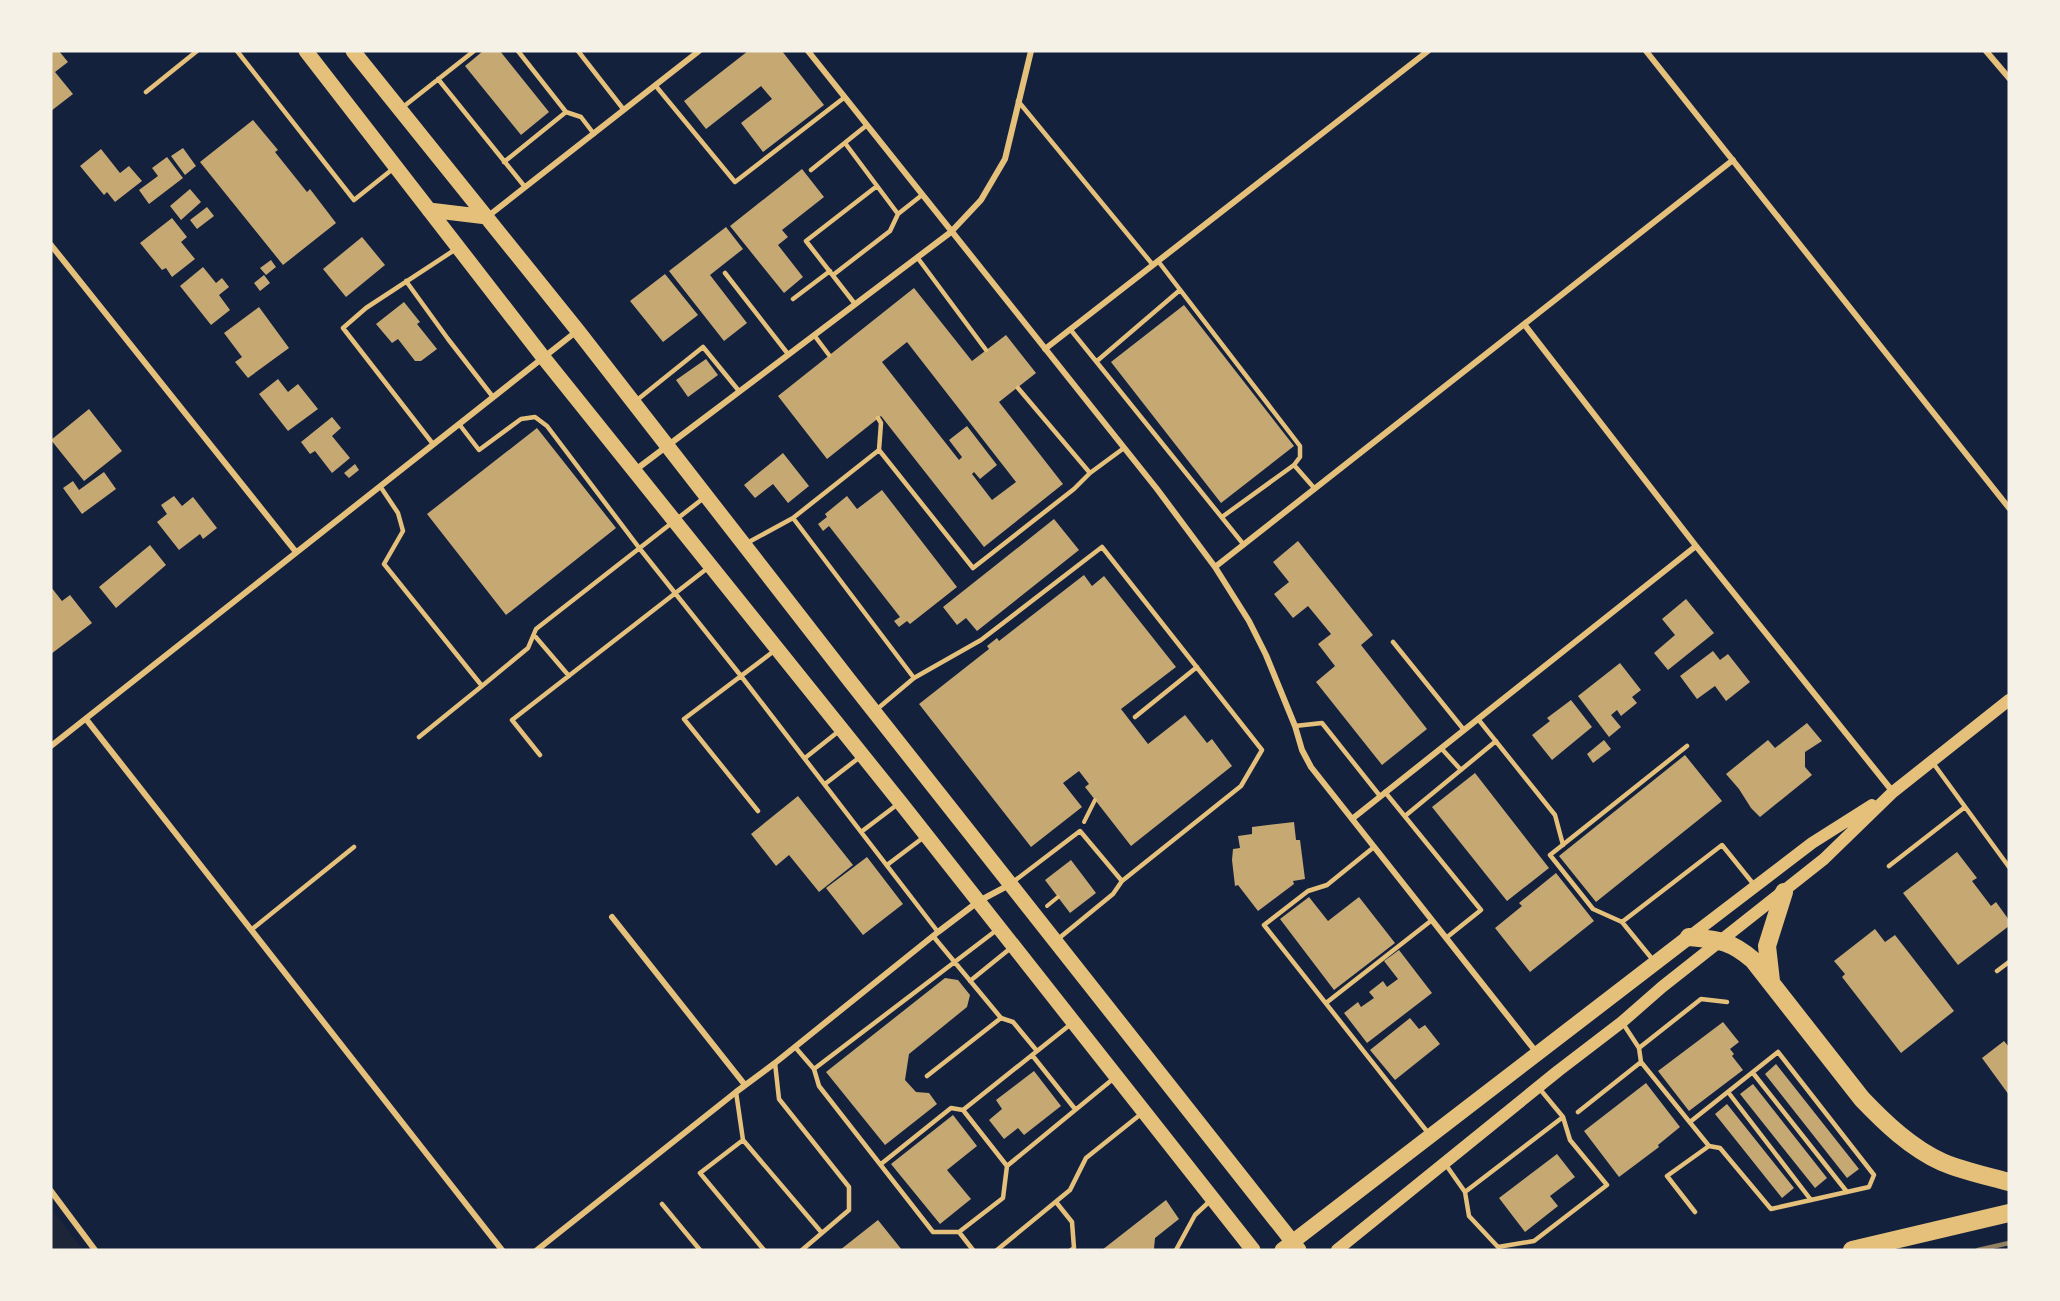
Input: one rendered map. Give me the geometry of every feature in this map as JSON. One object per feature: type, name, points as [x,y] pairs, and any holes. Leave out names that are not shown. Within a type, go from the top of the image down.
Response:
[{"type":"highway","points":[[1772,982],[1767,946],[1784,892]]},
{"type":"highway","points":[[1689,937],[1722,940],[1747,954],[1772,982],[1862,1099],[1900,1135],[1942,1162],[2009,1182]]},
{"type":"highway","points":[[1852,1250],[2009,1213]]},
{"type":"main road","points":[[306,51],[633,471],[979,901],[1253,1250]]},
{"type":"main road","points":[[352,51],[578,330],[874,712],[1056,940],[1291,1247],[1430,1135],[1755,886],[1812,843],[1893,792]]},
{"type":"main road","points":[[429,210],[487,217]]},
{"type":"main road","points":[[1337,1250],[1622,1022],[1662,987],[1784,892],[1824,859],[1893,792],[2009,700]]},
{"type":"street","points":[[487,217],[699,51]]},
{"type":"street","points":[[808,51],[1046,349],[1215,567],[1253,629],[1279,684],[1302,750],[1311,767],[1537,1053]]},
{"type":"street","points":[[633,471],[951,232],[981,200],[1005,159],[1031,51]]},
{"type":"street","points":[[1046,349],[1428,51]]},
{"type":"street","points":[[1646,51],[2009,508]]},
{"type":"street","points":[[1986,51],[2009,78]]},
{"type":"street","points":[[1215,567],[1733,160]]},
{"type":"street","points":[[51,245],[54,252],[296,552]]},
{"type":"street","points":[[1524,324],[1696,546],[1893,792]]},
{"type":"street","points":[[51,746],[578,330]]},
{"type":"street","points":[[1352,819],[1696,546]]},
{"type":"street","points":[[86,719],[502,1250]]},
{"type":"street","points":[[537,1250],[736,1092],[775,1064],[935,934],[979,901],[1011,884]]},
{"type":"street","points":[[612,917],[745,1085]]},
{"type":"street","points":[[51,1191],[95,1250]]},
{"type":"lane","points":[[146,92],[197,51]]},
{"type":"lane","points":[[237,51],[354,200],[396,167]]},
{"type":"lane","points":[[400,110],[474,51]]},
{"type":"lane","points":[[518,51],[566,112],[581,117],[594,134]]},
{"type":"lane","points":[[578,51],[624,110]]},
{"type":"lane","points":[[438,79],[525,188]]},
{"type":"lane","points":[[655,85],[735,182],[845,97]]},
{"type":"lane","points":[[1018,101],[1180,290],[1300,446],[1300,457],[1294,465],[1222,517]]},
{"type":"lane","points":[[504,162],[566,112]]},
{"type":"lane","points":[[812,170],[867,125]]},
{"type":"lane","points":[[845,143],[898,214]]},
{"type":"lane","points":[[855,304],[807,241],[877,186]]},
{"type":"lane","points":[[793,299],[890,231],[898,214],[922,195]]},
{"type":"lane","points":[[433,444],[344,328],[366,308],[458,248]]},
{"type":"lane","points":[[917,257],[987,350]]},
{"type":"lane","points":[[725,273],[788,354]]},
{"type":"lane","points":[[406,281],[493,397]]},
{"type":"lane","points":[[1097,361],[1180,290]]},
{"type":"lane","points":[[1070,329],[1244,544]]},
{"type":"lane","points":[[814,335],[830,355]]},
{"type":"lane","points":[[634,402],[703,347],[739,391]]},
{"type":"lane","points":[[1018,388],[1090,473]]},
{"type":"lane","points":[[459,424],[479,450],[521,419],[535,417],[547,426],[887,865],[954,962],[1000,1018],[1013,1022],[1037,1051]]},
{"type":"lane","points":[[878,418],[881,423],[879,450],[974,568],[1124,448]]},
{"type":"lane","points":[[745,545],[793,518],[879,450]]},
{"type":"lane","points":[[1294,465],[1314,489]]},
{"type":"lane","points":[[380,486],[398,513],[403,531],[384,564],[482,686]]},
{"type":"lane","points":[[419,737],[528,648],[536,629],[707,495]]},
{"type":"lane","points":[[793,518],[914,678]]},
{"type":"lane","points":[[874,712],[914,678],[981,640],[1102,547],[1262,750],[1241,786],[1122,881],[1113,894],[1056,940]]},
{"type":"lane","points":[[540,755],[512,720],[710,566]]},
{"type":"lane","points":[[534,635],[569,676]]},
{"type":"lane","points":[[1393,642],[1464,730]]},
{"type":"lane","points":[[758,811],[684,719],[777,649]]},
{"type":"lane","points":[[1135,717],[1197,667]]},
{"type":"lane","points":[[1478,719],[1555,815],[1563,845]]},
{"type":"lane","points":[[1295,726],[1322,723],[1405,816],[1481,910],[1446,938]]},
{"type":"lane","points":[[805,758],[841,729]]},
{"type":"lane","points":[[1405,816],[1496,741]]},
{"type":"lane","points":[[1655,963],[1622,922],[1593,909],[1550,855],[1687,746]]},
{"type":"lane","points":[[1441,748],[1461,770]]},
{"type":"lane","points":[[825,784],[862,755]]},
{"type":"lane","points":[[1932,761],[2009,867]]},
{"type":"lane","points":[[861,832],[900,802]]},
{"type":"lane","points":[[1888,866],[1965,807]]},
{"type":"lane","points":[[1011,884],[1080,831],[1122,881]]},
{"type":"lane","points":[[887,865],[926,835]]},
{"type":"lane","points":[[1622,922],[1722,845],[1755,886]]},
{"type":"lane","points":[[251,930],[354,847]]},
{"type":"lane","points":[[1374,847],[1327,885],[1308,891],[1264,925],[1430,1135]]},
{"type":"lane","points":[[1326,1003],[1432,920]]},
{"type":"lane","points":[[814,1069],[1000,928]]},
{"type":"lane","points":[[970,981],[1013,946]]},
{"type":"lane","points":[[1997,971],[2009,962]]},
{"type":"lane","points":[[1639,1048],[1701,999],[1727,1002]]},
{"type":"lane","points":[[927,1076],[1000,1018]]},
{"type":"lane","points":[[1622,1022],[1639,1048],[1641,1062],[1709,1146],[1720,1148],[1771,1209],[1869,1186],[1874,1175],[1778,1052],[1690,1122]]},
{"type":"lane","points":[[963,1110],[1073,1023]]},
{"type":"lane","points":[[795,1047],[814,1069],[819,1086],[933,1232],[959,1232],[1002,1198],[1007,1166],[1116,1077]]},
{"type":"lane","points":[[1032,1055],[1075,1109]]},
{"type":"lane","points":[[1578,1112],[1641,1062]]},
{"type":"lane","points":[[775,1064],[779,1099],[849,1187],[849,1210],[802,1250]]},
{"type":"lane","points":[[1753,1073],[1847,1192]]},
{"type":"lane","points":[[1444,1163],[1465,1192],[1469,1216],[1498,1247],[1534,1241],[1607,1185],[1570,1140],[1563,1118],[1538,1087]]},
{"type":"lane","points":[[736,1092],[743,1140],[822,1233]]},
{"type":"lane","points":[[1728,1092],[1811,1200]]},
{"type":"lane","points":[[881,1164],[951,1108],[963,1110],[1007,1166]]},
{"type":"lane","points":[[997,1250],[1070,1190],[1086,1158],[1143,1112]]},
{"type":"lane","points":[[1465,1192],[1563,1118]]},
{"type":"lane","points":[[743,1140],[700,1173],[764,1250]]},
{"type":"lane","points":[[1695,1212],[1667,1176],[1709,1146]]},
{"type":"lane","points":[[1176,1250],[1195,1215],[1212,1199]]},
{"type":"lane","points":[[1056,1202],[1072,1222],[1074,1248],[1071,1250]]},
{"type":"lane","points":[[662,1204],[700,1250]]},
{"type":"lane","points":[[959,1232],[973,1250]]},
{"type":"path","points":[[1080,831],[1095,800]]},
{"type":"path","points":[[1046,906],[1058,897]]},
{"type":"shaded area","points":[[51,1209],[83,1250],[51,1250]]},
{"type":"building","points":[[51,51],[59,51],[68,62],[55,72],[73,94],[51,111]]},
{"type":"building","points":[[483,51],[500,51],[549,112],[521,135],[465,66]]},
{"type":"building","points":[[748,51],[782,51],[824,105],[763,152],[741,123],[772,99],[761,86],[706,129],[684,101]]},
{"type":"building","points":[[253,120],[278,150],[275,152],[307,192],[310,189],[336,223],[283,265],[200,162]]},
{"type":"building","points":[[183,148],[196,166],[185,175],[171,156]]},
{"type":"building","points":[[101,149],[120,173],[129,166],[142,181],[115,202],[107,192],[104,195],[80,166]]},
{"type":"building","points":[[167,157],[183,178],[149,204],[139,190],[158,176],[152,168]]},
{"type":"building","points":[[802,169],[824,197],[782,230],[788,237],[778,245],[803,277],[784,293],[730,226]]},
{"type":"building","points":[[190,189],[201,202],[181,220],[170,206]]},
{"type":"building","points":[[207,207],[214,216],[197,229],[190,220]]},
{"type":"building","points":[[172,218],[187,237],[181,242],[195,259],[172,277],[166,268],[162,270],[140,243]]},
{"type":"building","points":[[726,227],[743,249],[710,275],[747,323],[724,341],[669,271]]},
{"type":"building","points":[[362,237],[385,265],[346,297],[323,269]]},
{"type":"building","points":[[271,260],[276,267],[266,275],[260,268]]},
{"type":"building","points":[[203,267],[216,283],[222,278],[229,287],[219,295],[230,310],[211,325],[180,286]]},
{"type":"building","points":[[665,274],[698,315],[663,342],[630,301]]},
{"type":"building","points":[[264,275],[270,283],[260,291],[254,283]]},
{"type":"building","points":[[914,288],[972,361],[1006,335],[1036,373],[999,402],[1063,484],[984,547],[881,416],[827,459],[778,396]],"holes":[[[907,342],[1016,482],[992,500],[972,474],[974,472],[980,479],[997,465],[967,426],[949,440],[962,457],[959,460],[882,362]]]},
{"type":"building","points":[[404,302],[420,322],[417,324],[437,349],[421,361],[415,361],[398,339],[392,343],[376,324]]},
{"type":"building","points":[[1184,305],[1294,446],[1221,503],[1111,362]]},
{"type":"building","points":[[259,307],[289,348],[248,378],[235,362],[242,357],[224,333]]},
{"type":"building","points":[[706,359],[718,375],[688,397],[676,380]]},
{"type":"building","points":[[278,379],[288,392],[298,384],[318,409],[288,431],[259,394]]},
{"type":"building","points":[[89,409],[122,451],[84,481],[51,440]]},
{"type":"building","points":[[332,417],[341,428],[332,436],[350,458],[332,473],[315,451],[310,454],[301,442]]},
{"type":"building","points":[[537,428],[616,528],[506,615],[427,514]]},
{"type":"building","points":[[783,453],[809,486],[788,503],[773,484],[755,498],[744,485]]},
{"type":"building","points":[[355,464],[359,470],[349,478],[344,473]]},
{"type":"building","points":[[104,472],[116,489],[82,514],[63,488],[73,481],[79,490]]},
{"type":"building","points":[[882,490],[957,587],[910,624],[907,621],[899,627],[894,621],[900,617],[829,526],[823,531],[818,524],[827,517],[825,514],[847,496],[857,509]]},
{"type":"building","points":[[174,496],[182,506],[193,497],[217,528],[203,539],[200,534],[179,550],[157,522],[167,514],[161,505]]},
{"type":"building","points":[[1054,519],[1079,550],[977,631],[966,618],[957,625],[943,607]]},
{"type":"building","points":[[1298,541],[1373,635],[1361,645],[1427,729],[1382,765],[1316,682],[1335,666],[1318,644],[1331,634],[1308,606],[1293,618],[1274,594],[1289,582],[1273,562]]},
{"type":"building","points":[[150,545],[166,565],[116,608],[99,587]]},
{"type":"building","points":[[1084,575],[1092,586],[1104,576],[1176,667],[1121,709],[1148,744],[1185,715],[1207,743],[1212,739],[1232,766],[1131,846],[1085,787],[1089,784],[1079,771],[1063,783],[1082,807],[1031,847],[919,704],[989,649],[987,646],[997,638],[999,641]]},
{"type":"building","points":[[51,587],[62,601],[70,595],[92,623],[51,654]]},
{"type":"building","points":[[1686,599],[1714,633],[1668,670],[1654,653],[1675,635],[1662,619]]},
{"type":"building","points":[[1713,651],[1720,660],[1728,654],[1750,682],[1726,701],[1715,686],[1697,699],[1680,676]]},
{"type":"building","points":[[1620,663],[1641,690],[1632,697],[1637,703],[1621,716],[1617,710],[1611,715],[1621,727],[1609,737],[1578,696]]},
{"type":"building","points":[[1571,700],[1592,727],[1552,760],[1532,735],[1550,721],[1547,718]]},
{"type":"building","points":[[1807,723],[1822,741],[1805,752],[1805,767],[1812,775],[1760,817],[1726,774],[1768,740],[1775,748]]},
{"type":"building","points":[[1604,740],[1611,749],[1593,763],[1587,754]]},
{"type":"building","points":[[1685,755],[1722,801],[1596,902],[1559,856]]},
{"type":"building","points":[[1475,773],[1549,868],[1507,901],[1432,807]]},
{"type":"building","points":[[798,796],[853,865],[819,892],[789,855],[776,866],[751,834]]},
{"type":"building","points":[[1294,822],[1296,840],[1300,840],[1305,879],[1293,881],[1294,884],[1258,911],[1238,885],[1235,886],[1232,860],[1233,849],[1240,848],[1238,836],[1252,834],[1252,827]]},
{"type":"building","points":[[1957,852],[1977,878],[1972,881],[1991,906],[1996,902],[2009,920],[2009,926],[1958,965],[1903,893]]},
{"type":"building","points":[[867,857],[903,904],[863,935],[826,888]]},
{"type":"building","points":[[1071,860],[1096,893],[1070,913],[1045,880]]},
{"type":"building","points":[[1556,873],[1594,921],[1530,972],[1495,928],[1522,906],[1519,903]]},
{"type":"building","points":[[1309,897],[1328,921],[1359,897],[1395,943],[1334,990],[1280,919]]},
{"type":"building","points":[[1875,929],[1885,942],[1895,935],[1954,1011],[1901,1053],[1842,977],[1845,974],[1834,961]]},
{"type":"building","points":[[1399,950],[1432,993],[1367,1043],[1344,1013],[1358,1002],[1361,1007],[1374,998],[1369,992],[1383,981],[1387,987],[1398,979],[1384,961]]},
{"type":"building","points":[[945,978],[958,980],[970,995],[967,1007],[909,1054],[905,1080],[916,1092],[929,1093],[937,1104],[885,1145],[826,1072]]},
{"type":"building","points":[[1410,1018],[1419,1029],[1425,1025],[1440,1044],[1395,1080],[1370,1050]]},
{"type":"building","points":[[1723,1022],[1739,1042],[1730,1049],[1734,1054],[1732,1056],[1743,1070],[1689,1111],[1658,1071]]},
{"type":"building","points":[[2004,1041],[2009,1047],[2009,1095],[1982,1058]]},
{"type":"building","points":[[1776,1064],[1859,1169],[1847,1178],[1765,1074]]},
{"type":"building","points":[[1034,1071],[1061,1106],[1024,1135],[1018,1128],[1004,1139],[989,1120],[1002,1109],[996,1100]]},
{"type":"building","points":[[1646,1083],[1680,1127],[1658,1145],[1659,1147],[1619,1177],[1584,1131]]},
{"type":"building","points":[[1753,1084],[1827,1178],[1815,1188],[1740,1094]]},
{"type":"building","points":[[1727,1104],[1794,1188],[1782,1198],[1715,1114]]},
{"type":"building","points":[[953,1115],[977,1146],[947,1170],[971,1199],[940,1224],[891,1164]]},
{"type":"building","points":[[1557,1154],[1575,1177],[1550,1196],[1558,1206],[1525,1232],[1499,1198]]},
{"type":"building","points":[[1166,1200],[1179,1219],[1155,1238],[1154,1249],[1102,1250]]},
{"type":"building","points":[[878,1220],[902,1250],[840,1250]]},
{"type":"railway","points":[[1978,1250],[2009,1243]]}]
